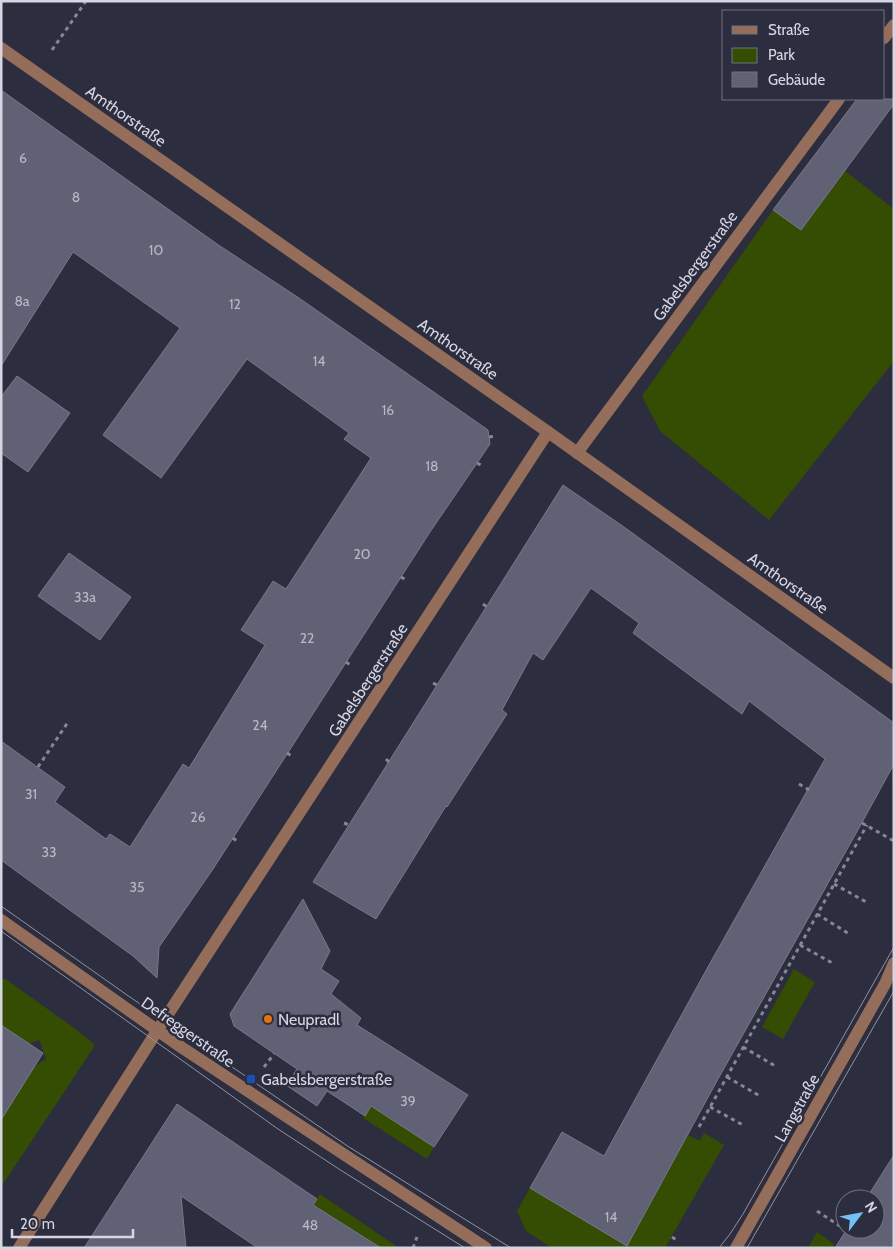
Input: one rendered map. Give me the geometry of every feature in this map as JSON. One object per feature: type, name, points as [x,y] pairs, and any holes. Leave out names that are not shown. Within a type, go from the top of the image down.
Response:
[{"type":"street","points":[[885,37],[894,24]]},
{"type":"street","name":"Amthorstraße","points":[[1,48],[548,432],[894,678]]},
{"type":"street","name":"Gabelsbergerstraße","points":[[577,453],[838,100]]},
{"type":"street","name":"Gabelsbergerstraße","points":[[18,1248],[157,1030],[548,432]]},
{"type":"street","name":"Defreggerstraße","points":[[1,920],[201,1061],[486,1248]]},
{"type":"street","name":"Langstraße","points":[[736,1248],[885,984],[894,963]]},
{"type":"street","name":"Langstraße","points":[[885,984],[894,973]]},
{"type":"path","points":[[67,28],[86,1]]},
{"type":"path","points":[[489,437],[496,436]]},
{"type":"path","points":[[477,463],[483,466]]},
{"type":"path","points":[[401,576],[408,581]]},
{"type":"path","points":[[346,662],[352,666]]},
{"type":"path","points":[[38,767],[68,722]]},
{"type":"path","points":[[287,753],[293,758]]},
{"type":"path","points":[[799,784],[809,790]]},
{"type":"path","points":[[344,823],[349,825]]},
{"type":"path","points":[[862,823],[894,841]]},
{"type":"path","points":[[699,1127],[867,825]]},
{"type":"path","points":[[232,838],[238,842]]},
{"type":"path","points":[[836,869],[841,872]]},
{"type":"path","points":[[834,884],[868,903]]},
{"type":"path","points":[[817,914],[850,935]]},
{"type":"path","points":[[800,945],[834,964]]},
{"type":"path","points":[[790,951],[795,954]]},
{"type":"path","points":[[745,1032],[750,1035]]},
{"type":"path","points":[[743,1047],[777,1067]]},
{"type":"path","points":[[262,1069],[274,1054]]},
{"type":"path","points":[[727,1077],[760,1096]]},
{"type":"path","points":[[710,1107],[743,1125]]},
{"type":"path","points":[[698,1116],[704,1118]]},
{"type":"path","points":[[817,1211],[835,1223]]},
{"type":"path","points":[[672,1237],[678,1241]]},
{"type":"path","points":[[413,1248],[416,1241]]},
{"type":"green space","points":[[845,171],[894,209],[894,361],[769,520],[660,431],[642,396],[773,210],[801,230]]},
{"type":"green space","points":[[794,969],[815,982],[783,1039],[762,1027]]},
{"type":"green space","points":[[4,978],[74,1028],[94,1044],[94,1047],[1,1187],[1,1120],[35,1066],[46,1059],[39,1040],[29,1044],[1,1026],[1,982]]},
{"type":"green space","points":[[371,1106],[434,1147],[427,1159],[363,1118]]},
{"type":"green space","points":[[704,1133],[724,1145],[665,1248],[552,1248],[526,1231],[517,1211],[530,1188],[627,1246],[688,1135],[700,1141]]},
{"type":"green space","points":[[320,1194],[399,1248],[376,1248],[377,1245],[313,1205]]},
{"type":"green space","points":[[817,1232],[834,1244],[832,1248],[808,1248]]},
{"type":"building","points":[[1,90],[217,244],[299,298],[488,430],[490,444],[430,532],[213,869],[159,947],[157,978],[133,956],[1,860],[1,741],[65,787],[55,802],[106,839],[110,834],[130,847],[183,764],[189,768],[265,645],[241,630],[273,581],[286,589],[371,458],[344,439],[349,433],[247,359],[161,478],[103,435],[180,328],[73,252],[1,366]]},
{"type":"building","points":[[894,99],[894,104],[801,230],[773,210],[856,100]]},
{"type":"building","points":[[17,376],[70,413],[28,472],[1,453],[1,397]]},
{"type":"building","points":[[563,485],[624,527],[894,723],[894,764],[627,1246],[530,1188],[562,1132],[604,1156],[825,759],[749,701],[742,714],[633,633],[639,623],[591,588],[543,660],[533,653],[502,710],[507,714],[446,806],[376,919],[313,882]]},
{"type":"building","points":[[69,553],[131,597],[100,640],[38,596]]},
{"type":"building","points":[[303,899],[330,951],[321,969],[339,981],[331,994],[361,1018],[357,1025],[468,1095],[434,1147],[371,1106],[365,1116],[327,1091],[317,1106],[286,1085],[297,1069],[234,1026],[230,1014]]},
{"type":"building","points":[[1,1025],[43,1053],[1,1120]]},
{"type":"building","points":[[177,1104],[317,1199],[313,1205],[381,1248],[258,1248],[181,1196],[186,1248],[84,1248]]},
{"type":"building","points":[[894,1155],[894,1248],[835,1248],[841,1239],[885,1239],[885,1189],[872,1189]]},
{"type":"tram line","points":[[1,906],[349,1147],[511,1248]]},
{"type":"tram line","points":[[1,931],[278,1129],[465,1248]]},
{"type":"tram line","points":[[719,1248],[743,1214],[894,947]]},
{"type":"tram line","points":[[747,1248],[894,991]]},
{"type":"place","name":"Neupradl","points":[[268,1019]]},
{"type":"place","name":"Gabelsbergerstraße","points":[[251,1079]]}]
